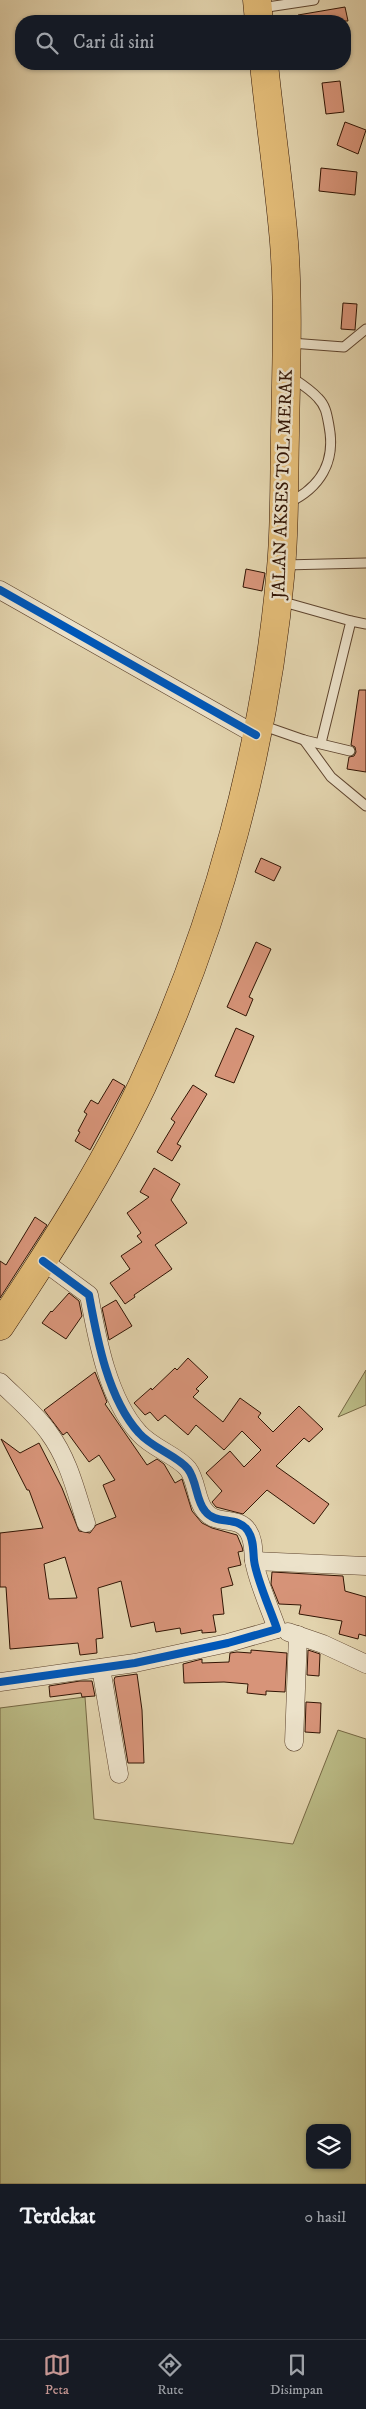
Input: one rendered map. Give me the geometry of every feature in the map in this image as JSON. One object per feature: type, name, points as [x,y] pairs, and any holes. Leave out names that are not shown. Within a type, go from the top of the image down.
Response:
[{"type":"highway","name":"JALAN AKSES TOL MERAK","points":[[0,1326],[43,1261],[118,1132],[141,1088],[172,1018],[225,863],[257,729],[278,600],[281,566],[288,342],[284,242],[265,70]]},
{"type":"street","points":[[0,590],[257,729]]},
{"type":"street","points":[[43,1261],[89,1295],[100,1349],[125,1415],[140,1435],[160,1451],[188,1468],[206,1513],[214,1519],[236,1522],[248,1531],[254,1546],[254,1561],[277,1629]]},
{"type":"street","points":[[0,1382],[48,1431],[58,1446],[68,1466],[86,1523]]},
{"type":"street","points":[[254,1561],[366,1566]]},
{"type":"street","points":[[0,1682],[100,1668],[228,1643],[277,1629],[298,1635],[366,1664]]},
{"type":"street","points":[[294,1742],[298,1635]]},
{"type":"street","points":[[100,1668],[119,1774]]},
{"type":"lane","points":[[258,10],[314,0]]},
{"type":"lane","points":[[288,342],[344,347],[366,329]]},
{"type":"lane","points":[[284,505],[303,496],[318,481],[329,465],[331,435],[326,410],[318,398],[287,373]]},
{"type":"lane","points":[[281,566],[366,563]]},
{"type":"lane","points":[[278,600],[350,622],[366,624]]},
{"type":"lane","points":[[321,743],[350,622]]},
{"type":"lane","points":[[257,729],[350,751]]},
{"type":"lane","points":[[304,740],[331,777],[366,806]]},
{"type":"green space","points":[[366,1370],[366,1405],[338,1417]]},
{"type":"green space","points":[[85,1697],[94,1819],[293,1844],[338,1730],[366,1739],[366,2184],[0,2184],[0,1708]]},
{"type":"building","points":[[345,7],[347,15],[298,15]]},
{"type":"building","points":[[340,81],[344,112],[326,114],[322,83]]},
{"type":"building","points":[[345,122],[366,130],[358,154],[337,145]]},
{"type":"building","points":[[321,168],[357,172],[355,195],[319,191]]},
{"type":"building","points":[[343,303],[357,304],[355,330],[341,329]]},
{"type":"building","points":[[246,569],[265,573],[262,591],[243,587]]},
{"type":"building","points":[[359,690],[366,690],[366,772],[347,769],[349,757],[354,756],[356,752],[355,747],[351,745]]},
{"type":"building","points":[[261,858],[281,867],[274,881],[255,872]]},
{"type":"building","points":[[256,942],[271,949],[249,997],[253,999],[246,1016],[227,1007]]},
{"type":"building","points":[[236,1028],[254,1036],[234,1083],[215,1076]]},
{"type":"building","points":[[113,1079],[125,1086],[90,1150],[75,1141],[87,1114],[84,1112],[91,1100],[98,1104]]},
{"type":"building","points":[[193,1085],[207,1094],[177,1144],[181,1146],[172,1161],[157,1152],[175,1122],[171,1119]]},
{"type":"building","points":[[154,1168],[180,1184],[171,1200],[187,1223],[155,1245],[172,1269],[134,1295],[135,1297],[125,1304],[110,1283],[130,1269],[121,1256],[142,1242],[137,1236],[141,1233],[127,1213],[149,1197],[140,1192]]},
{"type":"building","points":[[35,1217],[47,1225],[0,1298],[0,1261],[6,1265]]},
{"type":"building","points":[[69,1293],[79,1301],[82,1316],[66,1339],[42,1323]]},
{"type":"building","points":[[116,1300],[132,1326],[109,1340],[102,1308]]},
{"type":"building","points":[[188,1358],[208,1377],[196,1389],[199,1391],[193,1397],[223,1422],[240,1398],[261,1413],[258,1417],[273,1432],[299,1406],[323,1429],[309,1442],[304,1438],[276,1466],[329,1504],[314,1524],[267,1490],[243,1514],[216,1507],[212,1502],[222,1491],[206,1473],[230,1451],[244,1467],[261,1450],[242,1431],[224,1450],[196,1425],[188,1435],[165,1415],[158,1421],[150,1412],[145,1415],[134,1403],[151,1388],[152,1390],[175,1368],[177,1370]]},
{"type":"building","points":[[95,1372],[107,1402],[105,1404],[147,1465],[157,1459],[164,1464],[175,1483],[182,1479],[192,1511],[202,1523],[237,1535],[243,1551],[238,1552],[241,1565],[228,1568],[233,1585],[221,1588],[224,1614],[213,1615],[216,1632],[202,1633],[202,1630],[181,1634],[180,1628],[156,1632],[154,1622],[131,1627],[121,1581],[98,1588],[103,1638],[96,1639],[97,1653],[80,1655],[78,1643],[10,1649],[6,1587],[0,1587],[0,1533],[43,1528],[29,1490],[27,1490],[1,1439],[20,1453],[39,1443],[62,1488],[79,1531],[90,1533],[96,1525],[116,1517],[103,1485],[115,1480],[99,1455],[89,1462],[67,1432],[63,1435],[44,1410]],"holes":[[[65,1557],[77,1598],[49,1599],[44,1564]]]},
{"type":"building","points":[[272,1572],[343,1576],[345,1591],[366,1597],[366,1636],[359,1634],[358,1639],[339,1634],[342,1621],[299,1614],[301,1605],[279,1604],[271,1584]]},
{"type":"building","points":[[251,1650],[287,1653],[285,1692],[266,1691],[266,1695],[247,1693],[248,1684],[224,1682],[184,1683],[183,1664],[202,1659],[202,1663],[229,1662],[230,1653],[251,1653]]},
{"type":"building","points":[[308,1650],[320,1654],[319,1676],[307,1675]]},
{"type":"building","points":[[137,1674],[142,1710],[144,1763],[128,1763],[114,1680],[115,1677]]},
{"type":"building","points":[[92,1681],[95,1696],[82,1697],[81,1693],[50,1697],[49,1686]]},
{"type":"building","points":[[306,1702],[321,1703],[320,1733],[305,1732]]},
{"type":"cycle path","points":[[0,590],[256,735]]},
{"type":"cycle path","points":[[0,1682],[135,1663],[228,1643],[277,1629],[258,1576],[250,1534],[239,1523],[210,1516],[202,1507],[191,1474],[184,1464],[144,1438],[128,1419],[119,1403],[105,1368],[89,1295],[43,1261]]}]
